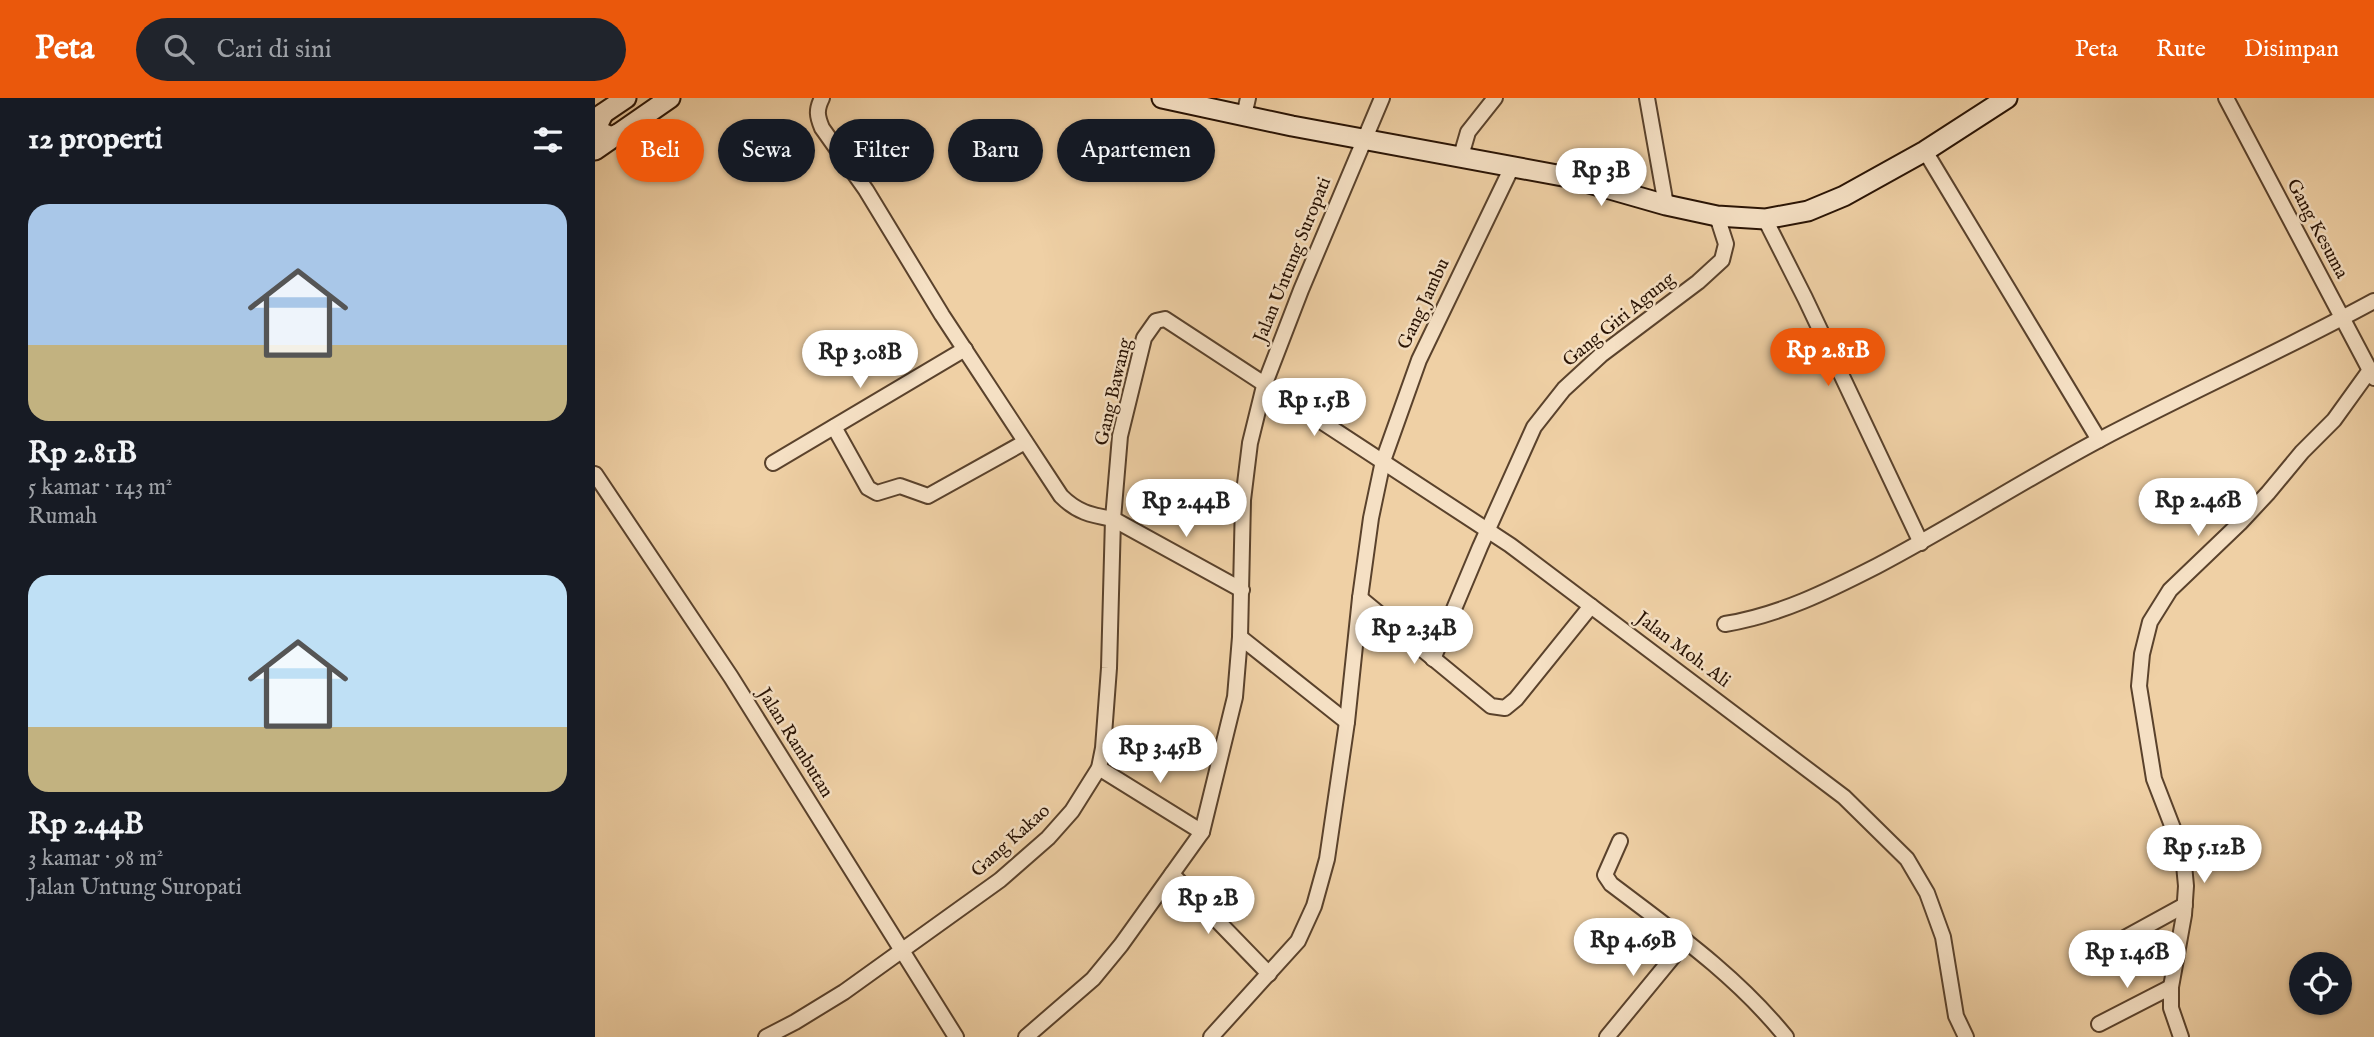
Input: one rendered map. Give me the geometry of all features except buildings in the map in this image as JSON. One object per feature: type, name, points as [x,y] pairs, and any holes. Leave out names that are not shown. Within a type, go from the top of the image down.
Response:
[{"type":"street","points":[[616,135],[607,137],[600,132],[598,120],[626,98]]},
{"type":"street","points":[[640,119],[670,98]]},
{"type":"street","points":[[823,98],[817,108],[822,128],[866,190],[1061,496],[1073,508],[1113,519],[1242,590]]},
{"type":"street","points":[[1162,98],[1246,107],[1363,139],[1568,177],[1666,205],[1717,216],[1765,219],[1808,211],[1844,196],[1925,151],[2007,98]]},
{"type":"street","name":"Jalan Untung Suropati","points":[[1026,1037],[1093,979],[1121,945],[1202,832],[1235,697],[1242,590],[1243,500],[1250,443],[1264,386],[1381,98]]},
{"type":"street","points":[[1461,156],[1468,132],[1495,98]]},
{"type":"street","points":[[1647,98],[1666,205]]},
{"type":"street","name":"Gang Kesuma","points":[[2226,98],[2372,374]]},
{"type":"street","points":[[595,150],[616,135]]},
{"type":"street","points":[[1925,151],[2099,440]]},
{"type":"street","name":"Gang Jambu","points":[[1211,1037],[1299,941],[1314,906],[1327,859],[1347,722],[1371,518],[1383,461],[1419,360],[1512,167]]},
{"type":"street","name":"Gang Giri Agung","points":[[1433,659],[1534,427],[1564,389],[1601,355],[1698,282],[1722,260],[1726,244],[1717,216]]},
{"type":"street","points":[[1765,219],[1921,543]]},
{"type":"street","points":[[1725,624],[1799,604],[1921,543],[2099,440],[2374,301]]},
{"type":"street","name":"Gang Bawang","points":[[1113,519],[1120,436],[1144,338],[1156,321],[1165,319],[1177,326],[1264,386]]},
{"type":"street","points":[[773,463],[965,349]]},
{"type":"street","points":[[2181,1037],[2171,1007],[2171,987],[2186,886],[2183,854],[2154,779],[2139,686],[2142,654],[2150,622],[2170,590],[2259,503],[2372,374]]},
{"type":"street","name":"Jalan Moh. Ali","points":[[1264,386],[1488,531],[1844,797],[1907,859],[1927,893],[1943,937],[1956,1016],[1966,1037]]},
{"type":"street","points":[[834,426],[868,488],[877,493],[900,486],[928,496],[1025,442]]},
{"type":"street","name":"Jalan Rambutan","points":[[595,474],[731,677],[956,1037]]},
{"type":"street","name":"Gang Kakao","points":[[766,1037],[834,998],[1000,880],[1048,838],[1072,811],[1099,768],[1103,748],[1109,668],[1113,519]]},
{"type":"street","points":[[1360,598],[1491,706],[1505,708],[1516,699],[1591,606]]},
{"type":"street","points":[[1240,638],[1347,722]]},
{"type":"street","points":[[1099,768],[1202,832]]},
{"type":"street","points":[[1620,841],[1605,875],[1611,884],[1686,941],[1740,987],[1786,1037]]},
{"type":"street","points":[[1172,874],[1269,974]]},
{"type":"street","points":[[2092,956],[2185,905]]},
{"type":"street","points":[[1607,1037],[1686,941]]},
{"type":"street","points":[[2099,1024],[2171,987]]}]
